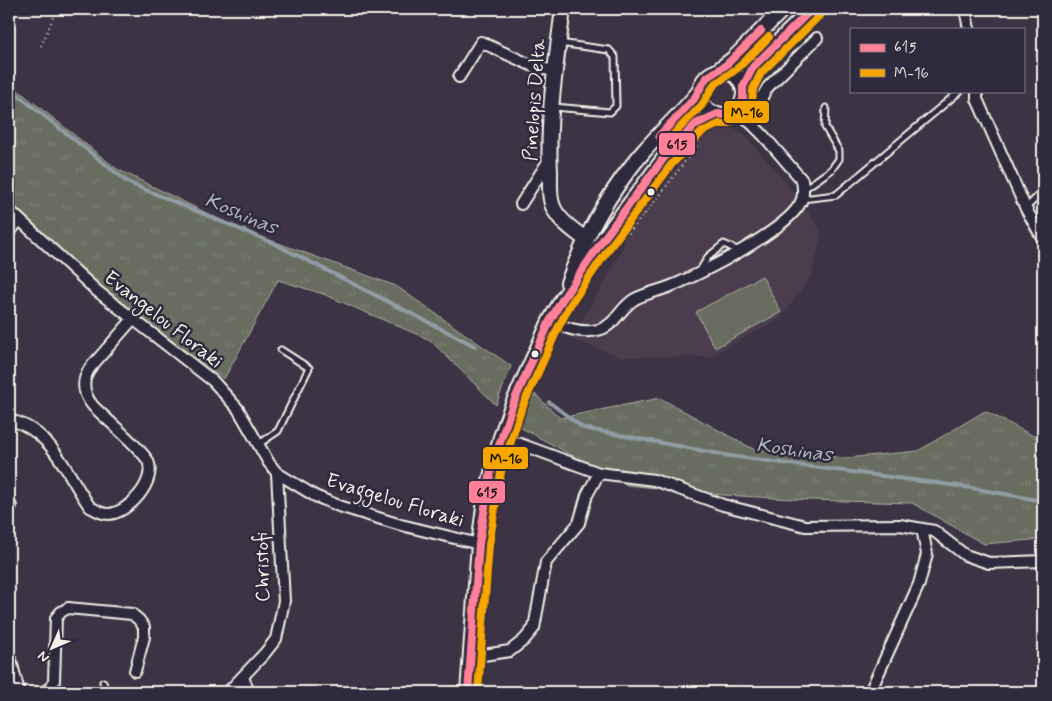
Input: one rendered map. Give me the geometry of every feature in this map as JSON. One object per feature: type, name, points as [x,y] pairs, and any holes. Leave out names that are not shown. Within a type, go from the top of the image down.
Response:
[{"type":"main road","name":"Pinelopis Delta","points":[[563,9],[550,107],[549,160],[552,204],[566,224],[586,240]]},
{"type":"main road","points":[[562,300],[586,240],[617,186],[629,170],[701,89],[706,78],[732,59],[783,9]]},
{"type":"main road","points":[[743,87],[753,68],[812,9]]},
{"type":"main road","points":[[468,692],[484,501],[501,437],[512,406],[550,321],[562,300],[605,237],[663,159],[696,124],[721,119],[724,114],[744,116],[743,87],[740,81],[730,73],[716,72]]},
{"type":"main road","points":[[701,89],[702,102],[721,119]]},
{"type":"main road","points":[[9,661],[17,692]]},
{"type":"street","points":[[965,9],[969,28]]},
{"type":"street","points":[[550,321],[577,330],[599,330],[608,326],[616,320],[632,300],[698,274],[740,252],[786,220],[796,210],[803,195],[802,180],[744,116],[758,110],[762,95],[768,87],[815,34]]},
{"type":"street","points":[[459,77],[481,42],[535,67],[555,71]]},
{"type":"street","points":[[977,92],[978,99],[1026,209],[1043,239]]},
{"type":"street","points":[[521,204],[549,160]]},
{"type":"street","name":"Evangelou Floraki","points":[[9,210],[77,274],[132,320],[198,368],[223,391],[238,409],[269,463],[277,473]]},
{"type":"street","points":[[9,233],[19,220]]},
{"type":"street","points":[[9,420],[30,427],[43,438],[59,456],[90,507],[107,514],[124,508],[140,494],[146,485],[149,477],[148,461],[93,406],[88,400],[84,389],[86,375],[90,368],[132,320]]},
{"type":"street","points":[[501,437],[599,473],[654,480],[723,504],[806,526],[900,525],[934,531],[965,555],[989,563],[1043,561]]},
{"type":"street","name":"Evaggelou Floraki","points":[[277,473],[315,496],[339,506],[401,525],[479,544]]},
{"type":"street","name":"Christofi","points":[[228,692],[276,639],[284,600],[277,473]]},
{"type":"street","points":[[470,657],[510,650],[524,640],[534,628],[546,562],[578,523],[587,495],[599,473]]},
{"type":"street","points":[[870,692],[919,584],[927,554],[922,529]]},
{"type":"street","points":[[44,692],[52,686],[54,681],[56,618],[68,608],[132,614],[139,620],[144,627],[144,632],[135,671]]},
{"type":"street","points":[[243,677],[249,692]]},
{"type":"lane","points":[[550,107],[610,112],[616,106],[616,57],[610,50],[559,43]]},
{"type":"lane","points":[[803,195],[836,195],[959,92]]},
{"type":"lane","points":[[803,195],[831,170],[839,159],[839,150],[825,127],[826,108]]},
{"type":"lane","points":[[1026,209],[1043,191]]},
{"type":"lane","points":[[259,444],[278,431],[309,368],[281,350]]},
{"type":"lane","points":[[103,682],[106,692]]},
{"type":"path","points":[[41,46],[57,9]]},
{"type":"path","points":[[815,34],[833,9]]},
{"type":"path","points":[[721,119],[736,124],[744,116]]},
{"type":"path","points":[[622,236],[629,233],[657,199],[708,130]]},
{"type":"shaded area","points":[[731,126],[743,133],[784,180],[822,231],[811,277],[780,319],[709,357],[622,357],[571,339],[624,245],[623,233],[653,200],[696,140],[704,132]]},
{"type":"green space","points":[[9,83],[117,169],[237,228],[396,286],[511,366],[496,405],[430,340],[323,294],[278,280],[224,379],[79,272],[9,201]]},
{"type":"green space","points":[[762,276],[781,312],[715,348],[696,312]]},
{"type":"green space","points":[[535,394],[560,418],[660,398],[753,449],[846,458],[918,451],[985,411],[1043,441],[1043,539],[984,544],[912,503],[723,495],[627,485],[516,425]]},
{"type":"waterway","name":"Koshinas","points":[[9,88],[129,183],[273,243],[475,346]]},
{"type":"waterway","name":"Koshinas","points":[[549,402],[583,428],[730,456],[966,487],[1043,501]]},
{"type":"transit line","name":"615","points":[[468,692],[479,544],[491,470],[512,406],[550,321],[605,237],[663,159],[696,124],[718,114],[724,115],[737,109],[743,100],[743,87],[753,67],[812,9]]},
{"type":"transit line","name":"M-16","points":[[478,692],[489,545],[501,472],[521,410],[559,326],[570,305],[613,243],[671,165],[702,132],[744,116],[752,104],[753,89],[761,73],[819,16]]},
{"type":"transit line","name":"615","points":[[659,136],[694,99],[706,78],[726,65],[761,31]]},
{"type":"transit line","name":"M-16","points":[[666,142],[702,105],[714,85],[739,67],[769,37]]}]
